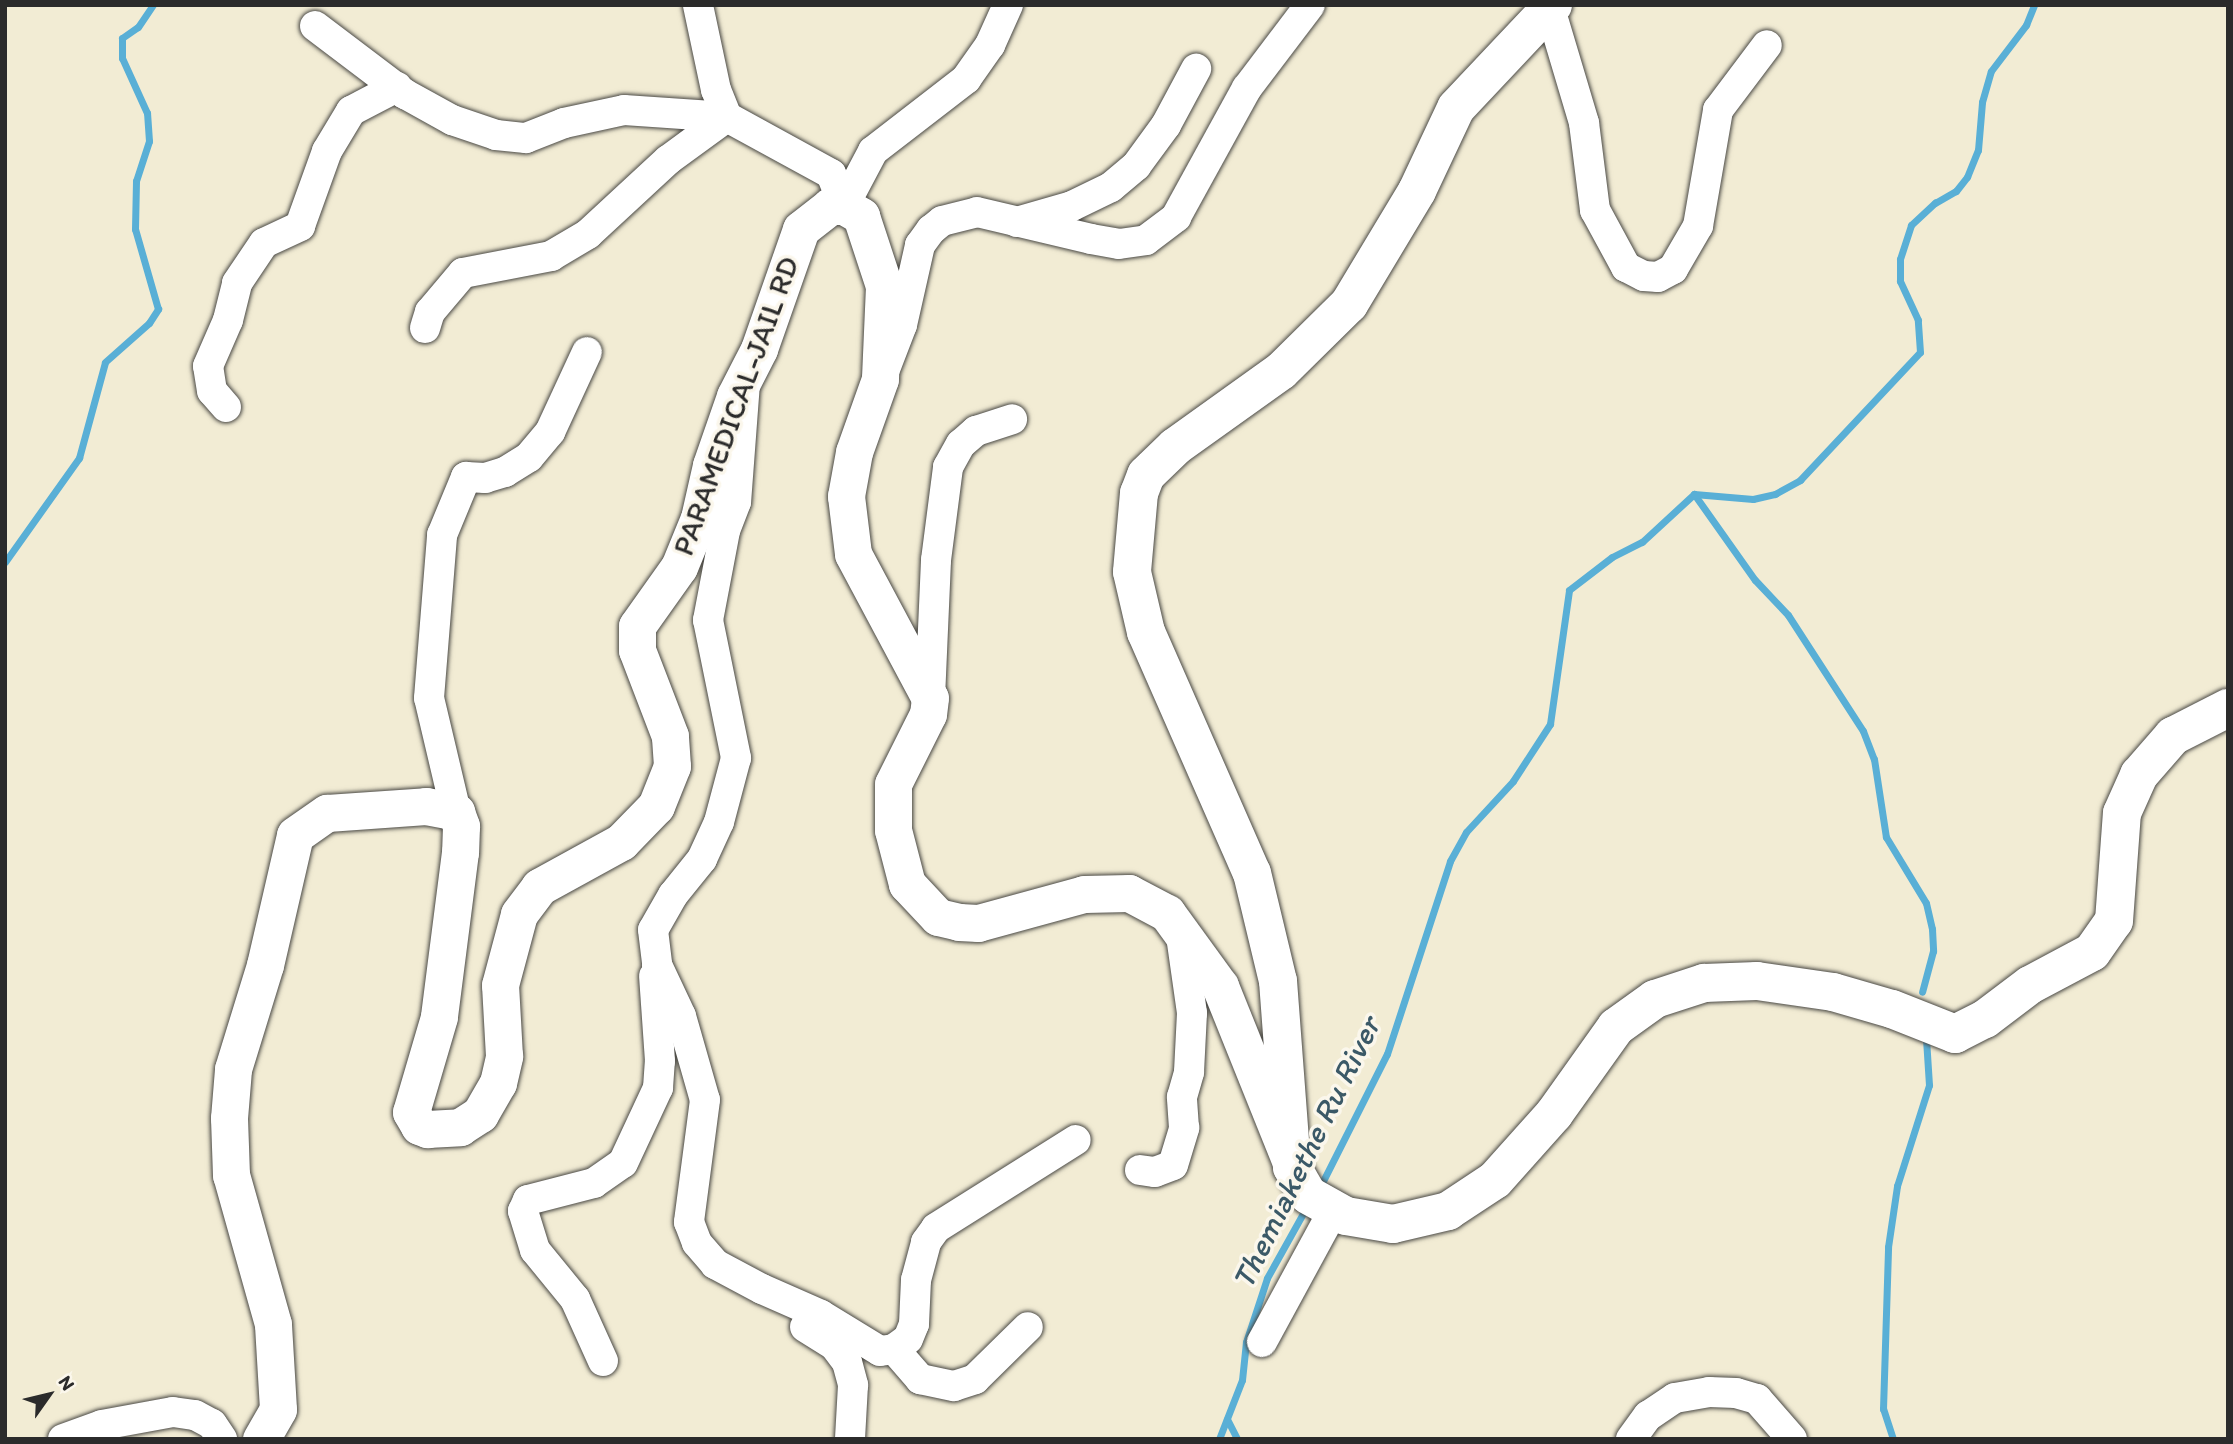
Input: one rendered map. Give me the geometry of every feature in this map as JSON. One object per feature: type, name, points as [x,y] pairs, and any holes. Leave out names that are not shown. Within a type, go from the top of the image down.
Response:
[{"type":"highway","points":[[1552,9],[1456,108],[1417,191],[1349,304],[1281,370],[1175,447],[1146,475],[1139,493],[1132,572],[1146,632],[1252,873],[1278,981],[1292,1167],[1308,1195],[1333,1210],[1394,1224],[1448,1211],[1504,1170],[1554,1114],[1616,1027],[1656,999],[1704,983],[1757,981],[1833,992],[1955,1034],[1985,1019],[2031,985],[2092,952],[2114,921],[2122,813],[2139,775],[2173,736],[2228,708]]},
{"type":"main road","name":"PARAMEDICAL-JAIL RD","points":[[456,812],[461,826],[460,852],[439,1017],[412,1102],[414,1120],[427,1129],[460,1127],[470,1121],[480,1114],[498,1083],[504,1056],[500,985],[519,914],[540,887],[621,842],[656,806],[672,765],[670,736],[636,650],[637,626],[679,567],[745,376],[801,229],[830,206],[844,206]]},
{"type":"main road","points":[[844,206],[861,216],[869,230],[884,286],[880,379],[854,452],[846,496],[853,554],[930,698],[928,713],[893,784],[893,830],[907,884],[937,918],[978,923],[1083,894],[1129,893],[1167,913],[1220,986],[1292,1167]]},
{"type":"main road","points":[[261,1439],[278,1409],[273,1324],[231,1175],[229,1118],[233,1069],[265,965],[283,875],[295,835],[327,813],[426,806],[456,812]]},
{"type":"street","points":[[698,5],[716,90],[727,117]]},
{"type":"street","points":[[844,206],[873,150],[966,79],[990,45],[1008,5]]},
{"type":"street","points":[[880,379],[902,325],[920,245],[931,230],[942,221],[977,212],[1119,244],[1146,240],[1165,229],[1176,217],[1247,88],[1310,5]]},
{"type":"street","points":[[1552,9],[1584,123],[1595,210],[1626,267],[1644,276],[1658,278],[1673,269],[1698,226],[1718,110],[1767,45]]},
{"type":"street","points":[[315,26],[397,87],[452,120],[506,136],[526,138],[564,123],[624,110],[727,117],[831,174],[844,206]]},
{"type":"street","points":[[1016,222],[1072,206],[1111,187],[1136,166],[1166,125],[1196,69]]},
{"type":"street","points":[[226,407],[212,391],[208,366],[228,320],[229,299],[237,283],[264,243],[300,226],[327,150],[351,111],[397,87]]},
{"type":"street","points":[[425,328],[430,313],[463,273],[551,256],[588,234],[668,160],[727,117]]},
{"type":"street","points":[[456,812],[429,698],[442,535],[467,477],[485,478],[505,472],[529,457],[550,432],[587,352]]},
{"type":"street","points":[[603,1361],[575,1299],[535,1250],[523,1211],[528,1200],[539,1194],[611,1175],[623,1163],[649,1114],[660,1061],[653,947],[660,917],[702,859],[719,822],[736,758],[711,649],[708,620],[725,531],[736,502],[745,428],[745,376]]},
{"type":"street","points":[[930,698],[935,572],[948,467],[961,444],[976,431],[1012,419]]},
{"type":"street","points":[[1140,1170],[1155,1172],[1173,1165],[1184,1128],[1182,1097],[1189,1072],[1192,1013],[1179,926]]},
{"type":"street","points":[[653,947],[681,1016],[705,1100],[690,1222],[684,1245],[707,1280],[813,1330],[847,1362],[853,1385],[850,1439]]},
{"type":"street","points":[[690,1222],[697,1243],[715,1264],[821,1315],[880,1351],[894,1349],[908,1339],[914,1324],[916,1280],[926,1242],[936,1228],[1076,1140]]},
{"type":"street","points":[[1262,1342],[1333,1210]]},
{"type":"street","points":[[894,1349],[920,1379],[954,1386],[975,1379],[1028,1327]]},
{"type":"street","points":[[1631,1439],[1648,1416],[1675,1398],[1709,1392],[1736,1393],[1757,1399],[1792,1439]]},
{"type":"street","points":[[63,1439],[102,1425],[173,1412],[195,1415],[212,1424],[222,1439]]},
{"type":"waterway","points":[[5,562],[79,458],[105,362],[149,323],[158,309],[135,229],[136,181],[149,141],[147,113],[122,58],[122,38],[138,27],[153,5]]},
{"type":"waterway","name":"Themiakethe Ru River","points":[[1320,1187],[1387,1054],[1450,861],[1466,832],[1513,781],[1550,724],[1569,590],[1612,557],[1642,542],[1694,494],[1753,499],[1775,494],[1800,480],[1920,352],[1918,320],[1900,281],[1900,259],[1911,225],[1935,203],[1956,191],[1967,177],[1978,150],[1982,102],[1991,71],[2026,25],[2034,5]]},
{"type":"waterway","points":[[1694,494],[1755,580],[1788,615],[1863,731],[1874,759],[1886,837],[1926,903],[1932,929],[1933,951],[1922,992]]},
{"type":"waterway","points":[[1893,1439],[1883,1409],[1888,1247],[1897,1186],[1929,1085],[1926,1039]]},
{"type":"waterway","name":"Themiakethe Ru River","points":[[1219,1439],[1242,1380],[1246,1342],[1267,1278],[1307,1206]]},
{"type":"waterway","points":[[1227,1419],[1237,1439]]}]
